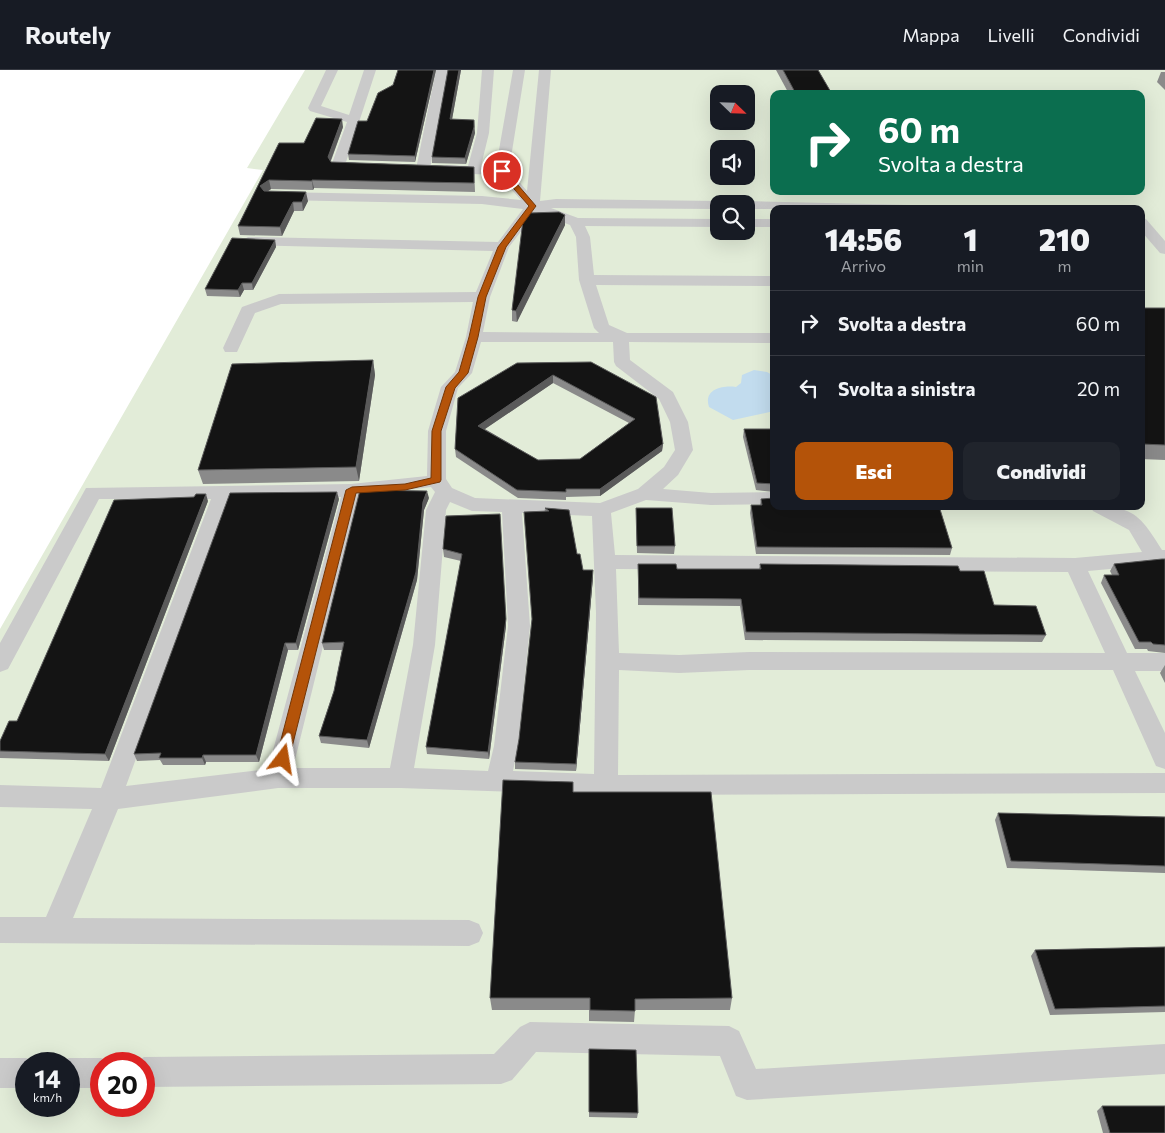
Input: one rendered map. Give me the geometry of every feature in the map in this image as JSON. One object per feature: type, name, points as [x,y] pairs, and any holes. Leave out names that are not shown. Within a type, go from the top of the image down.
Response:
[{"type":"lane","points":[[332,70],[314,108],[354,120]]},
{"type":"lane","points":[[370,70],[338,166],[376,167]]},
{"type":"lane","points":[[442,70],[419,169],[502,171],[533,206]]},
{"type":"lane","points":[[473,170],[483,133],[488,70]]},
{"type":"lane","points":[[502,171],[519,70]]},
{"type":"lane","points":[[400,778],[424,645],[436,510],[440,486],[436,431],[450,387],[463,373],[474,337],[482,297],[502,247],[533,206],[545,70]]},
{"type":"lane","points":[[271,195],[482,200],[533,206],[576,222],[710,223]]},
{"type":"lane","points":[[533,206],[556,203],[710,205]]},
{"type":"lane","points":[[755,205],[770,206]]},
{"type":"lane","points":[[576,222],[582,237],[587,280],[602,328],[621,336]]},
{"type":"lane","points":[[755,223],[770,224]]},
{"type":"lane","points":[[1145,227],[1165,250]]},
{"type":"lane","points":[[238,240],[502,247]]},
{"type":"lane","points":[[587,280],[770,281]]},
{"type":"lane","points":[[231,348],[248,310],[279,300],[354,297],[482,297]]},
{"type":"lane","points":[[0,663],[93,493],[224,493],[440,486],[472,504],[602,510],[645,494],[671,471],[684,450],[679,422],[667,396],[622,362],[621,336]]},
{"type":"lane","points":[[474,337],[770,338]]},
{"type":"lane","points":[[278,778],[352,490]]},
{"type":"lane","points":[[54,931],[109,799],[224,493]]},
{"type":"lane","points":[[645,494],[711,500],[770,498]]},
{"type":"lane","points":[[498,782],[506,746],[519,626],[512,507]]},
{"type":"lane","points":[[602,510],[606,562],[609,661],[606,786]]},
{"type":"lane","points":[[1108,510],[1136,525],[1161,558]]},
{"type":"lane","points":[[606,562],[1075,565],[1161,558]]},
{"type":"lane","points":[[1075,565],[1165,759]]},
{"type":"lane","points":[[609,661],[659,665],[749,661],[1165,662]]},
{"type":"lane","points":[[0,796],[109,799],[278,778],[400,778],[606,786],[1165,783]]},
{"type":"lane","points":[[0,930],[469,933]]},
{"type":"lane","points":[[155,1072],[501,1069],[530,1037],[729,1041],[747,1085],[1165,1059]]},
{"type":"lane","points":[[0,1074],[15,1073]]},
{"type":"green space","points":[[305,70],[1165,70],[1165,1133],[0,1133],[0,629],[263,170],[247,168]]},
{"type":"water","points":[[754,370],[770,374],[770,412],[733,420],[709,407],[708,401],[711,392],[725,387],[736,387],[741,383],[742,375]]},
{"type":"building","points":[[398,70],[434,70],[415,156],[348,154],[358,121],[367,121],[378,93],[393,85]]},
{"type":"building","points":[[448,70],[459,70],[450,119],[474,120],[474,127],[465,158],[432,157]]},
{"type":"building","points":[[783,70],[818,70],[830,90],[794,90]]},
{"type":"building","points":[[316,118],[342,119],[328,157],[331,162],[474,167],[474,183],[269,180],[260,186],[264,191],[306,192],[302,202],[293,202],[280,227],[238,226],[279,143],[304,143]]},
{"type":"building","points":[[559,212],[565,215],[516,311],[512,310],[523,220],[529,213]]},
{"type":"building","points":[[232,238],[275,240],[252,283],[242,283],[238,290],[205,289]]},
{"type":"building","points":[[1145,308],[1165,308],[1165,445],[1145,444]]},
{"type":"building","points":[[373,360],[356,467],[198,470],[232,364]]},
{"type":"building","points":[[591,362],[656,397],[663,444],[600,489],[566,489],[566,492],[517,490],[455,449],[458,398],[517,363]],"holes":[[[553,375],[635,419],[580,459],[538,460],[478,426]]]},
{"type":"building","points":[[744,429],[770,429],[770,484],[757,483]]},
{"type":"building","points":[[360,490],[427,491],[423,502],[416,572],[367,740],[319,736],[334,691],[344,642],[322,643]]},
{"type":"building","points":[[337,492],[296,643],[285,643],[256,755],[203,755],[202,758],[159,758],[161,753],[134,754],[230,493]]},
{"type":"building","points":[[196,494],[206,494],[105,754],[0,751],[0,741],[9,721],[17,721],[114,500],[194,497]]},
{"type":"building","points":[[770,498],[770,510],[940,510],[952,548],[757,547],[751,505],[762,505],[761,499]]},
{"type":"building","points":[[545,508],[569,510],[577,554],[580,554],[583,570],[593,570],[576,764],[515,762],[532,619],[524,512],[549,511]]},
{"type":"building","points":[[636,508],[672,508],[675,546],[637,546]]},
{"type":"building","points":[[500,514],[506,619],[488,752],[426,747],[462,554],[443,549],[446,516]]},
{"type":"building","points":[[1165,559],[1165,645],[1139,642],[1104,575],[1119,575],[1114,564]]},
{"type":"building","points":[[638,564],[676,564],[677,569],[761,569],[760,564],[958,566],[960,571],[984,571],[994,605],[1036,606],[1046,635],[746,632],[741,599],[639,598]]},
{"type":"building","points":[[503,780],[573,782],[573,792],[711,792],[732,998],[635,999],[635,1011],[590,1010],[590,998],[490,998]]},
{"type":"building","points":[[998,813],[1165,817],[1165,866],[1011,861]]},
{"type":"building","points":[[1165,947],[1165,1006],[1055,1009],[1035,950]]},
{"type":"building","points":[[589,1049],[636,1050],[638,1113],[589,1112]]},
{"type":"building","points":[[1102,1106],[1165,1106],[1165,1133],[1110,1133]]},
{"type":"route","points":[[283,759],[352,490],[405,487],[436,480],[436,431],[450,387],[463,373],[474,337],[482,297],[502,247],[533,206],[502,171]]}]
